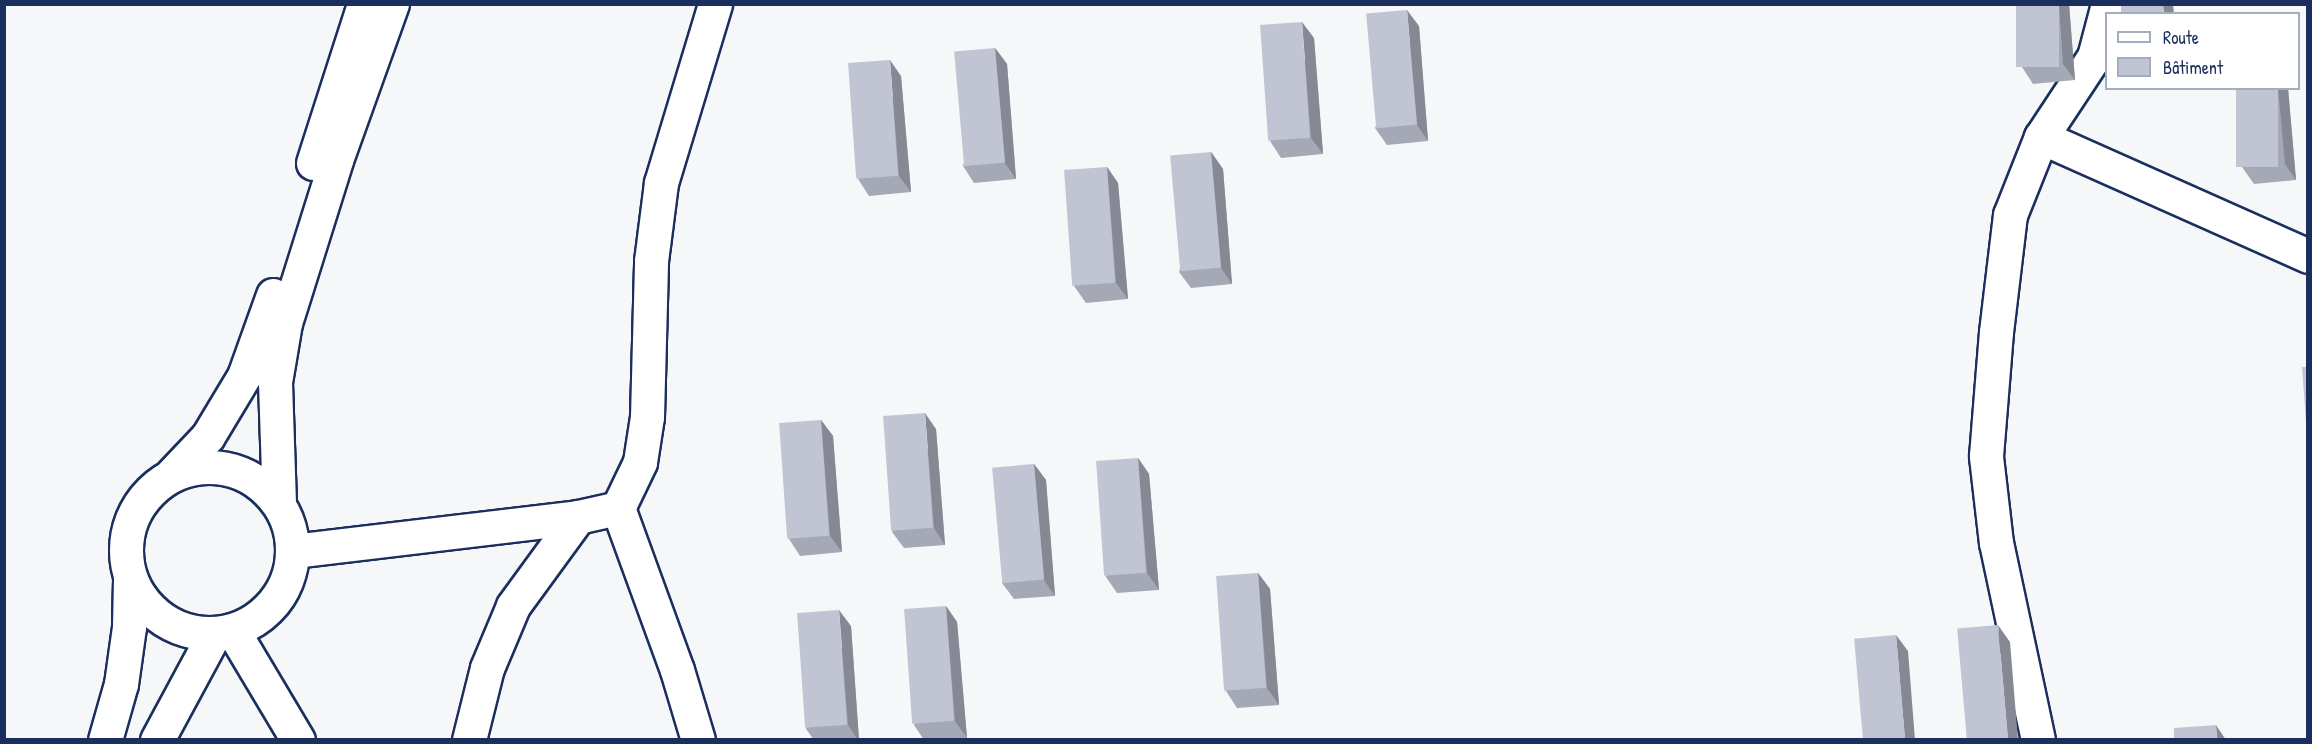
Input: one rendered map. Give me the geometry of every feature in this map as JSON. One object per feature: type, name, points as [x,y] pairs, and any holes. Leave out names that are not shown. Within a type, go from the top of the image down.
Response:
[{"type":"street","points":[[105,740],[121,684],[129,627],[129,578],[125,548],[131,518],[147,492],[172,474],[208,436],[244,376],[267,318],[364,4]]},
{"type":"street","points":[[279,503],[275,382],[285,322],[336,160],[392,4]]},
{"type":"street","points":[[698,740],[677,670],[618,508],[640,462],[646,417],[651,261],[662,183],[715,4]]},
{"type":"street","points":[[2038,740],[1996,543],[1986,456],[1995,332],[2010,215],[2041,137],[2094,57],[2105,15]]},
{"type":"street","points":[[2041,137],[2307,256]]},
{"type":"street","points":[[129,578],[149,609],[179,629],[223,633],[255,620],[274,604],[287,582],[292,551],[291,529],[279,503],[258,481],[231,468],[200,465],[172,474]]},
{"type":"street","points":[[292,551],[579,517],[618,508]]},
{"type":"street","points":[[469,740],[487,668],[513,606],[579,517]]},
{"type":"street","points":[[157,740],[223,633]]},
{"type":"street","points":[[223,633],[298,740]]},
{"type":"building","points":[[2016,4],[2059,4],[2059,67],[2016,67]]},
{"type":"building","points":[[2121,4],[2163,4],[2163,12],[2121,12]]},
{"type":"building","points":[[1407,10],[1417,125],[1376,128],[1366,14]]},
{"type":"building","points":[[1302,22],[1310,138],[1268,141],[1260,25]]},
{"type":"building","points":[[995,48],[1005,163],[964,166],[954,52]]},
{"type":"building","points":[[890,60],[898,176],[856,179],[848,63]]},
{"type":"building","points":[[2236,90],[2278,90],[2278,167],[2236,167]]},
{"type":"building","points":[[1211,152],[1221,268],[1180,271],[1170,156]]},
{"type":"building","points":[[1107,167],[1115,283],[1072,286],[1064,170]]},
{"type":"building","points":[[2302,367],[2307,367],[2307,436]]},
{"type":"building","points":[[925,413],[933,528],[891,531],[883,416]]},
{"type":"building","points":[[821,420],[829,536],[787,539],[779,423]]},
{"type":"building","points":[[1138,458],[1146,573],[1104,576],[1096,461]]},
{"type":"building","points":[[1034,464],[1044,580],[1002,583],[992,468]]},
{"type":"building","points":[[1258,573],[1266,688],[1224,691],[1216,576]]},
{"type":"building","points":[[946,606],[954,721],[912,724],[904,609]]},
{"type":"building","points":[[839,610],[847,725],[805,728],[797,613]]},
{"type":"building","points":[[1998,625],[2008,740],[1967,740],[1957,629]]},
{"type":"building","points":[[1896,635],[1905,740],[1863,740],[1854,639]]},
{"type":"building","points":[[2216,725],[2217,740],[2174,740],[2174,728]]}]
